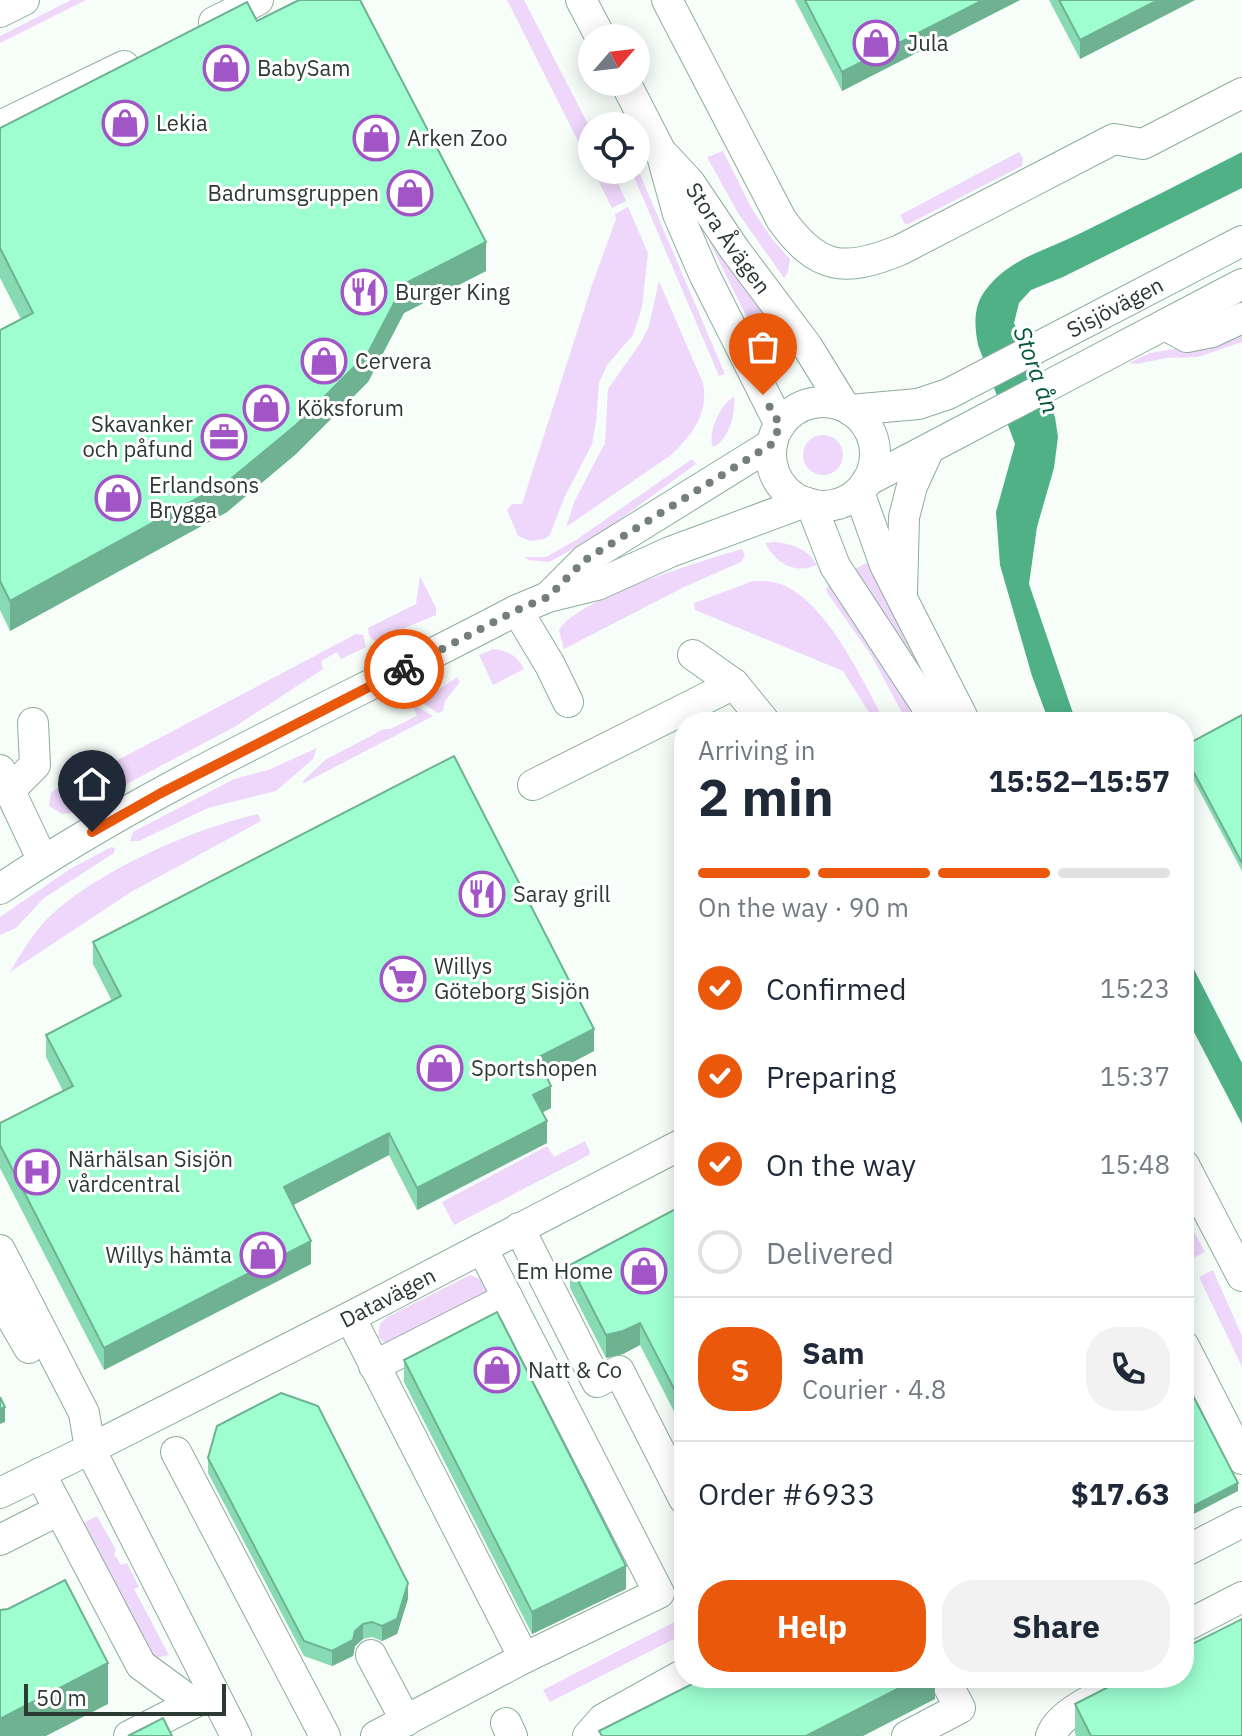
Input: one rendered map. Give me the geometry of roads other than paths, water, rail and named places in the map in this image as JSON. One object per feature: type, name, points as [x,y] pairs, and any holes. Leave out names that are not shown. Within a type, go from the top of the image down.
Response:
[{"type":"street","points":[[0,12],[24,0]]},
{"type":"street","points":[[186,35],[258,0]]},
{"type":"street","points":[[581,0],[594,24]]},
{"type":"street","points":[[667,0],[781,219],[795,238],[809,249],[825,260],[847,265],[872,262],[900,250],[1114,139],[1143,144],[1242,93]]},
{"type":"street","points":[[0,126],[143,56]]},
{"type":"street","name":"Stora Åvägen","points":[[632,96],[661,152],[678,214],[776,435],[773,468],[778,479],[794,497],[808,503],[835,566],[930,712]]},
{"type":"street","name":"Stora Åvägen","points":[[661,152],[690,183],[735,250],[807,346],[847,408],[867,426],[872,436],[875,459],[863,486],[885,565],[960,712]]},
{"type":"street","name":"Sisjövägen","points":[[847,408],[918,404],[948,394],[1242,241]]},
{"type":"street","name":"Sisjövägen","points":[[863,486],[1242,284]]},
{"type":"street","points":[[1165,325],[1187,337],[1212,332],[1242,318]]},
{"type":"street","points":[[548,597],[585,560],[776,435],[797,409],[820,402],[847,408]]},
{"type":"street","name":"Stora Åvägen","points":[[902,599],[904,517],[912,486],[929,449]]},
{"type":"street","points":[[0,889],[161,793],[517,610],[548,597],[597,585],[670,552],[808,503],[831,505],[863,486]]},
{"type":"street","points":[[517,610],[568,702]]},
{"type":"street","points":[[693,655],[734,684],[757,712]]},
{"type":"street","points":[[678,712],[734,684]]},
{"type":"street","points":[[533,785],[674,714]]},
{"type":"street","points":[[33,723],[35,765],[5,780],[43,861]]},
{"type":"street","name":"Datavägen","points":[[0,1493],[350,1317],[674,1148]]},
{"type":"street","points":[[1194,1184],[1242,1276]]},
{"type":"street","points":[[519,1228],[597,1382],[619,1371],[674,1479]]},
{"type":"street","points":[[376,1736],[524,1658],[659,1593],[482,1248]]},
{"type":"street","points":[[0,1250],[84,1413],[90,1449]]},
{"type":"street","points":[[545,1281],[573,1266]]},
{"type":"street","points":[[0,1298],[90,1449],[204,1698],[236,1736]]},
{"type":"street","points":[[374,1366],[508,1298]]},
{"type":"street","points":[[350,1317],[524,1658]]},
{"type":"street","points":[[1194,1365],[1242,1459]]},
{"type":"street","points":[[176,1452],[325,1736]]},
{"type":"street","points":[[40,1473],[141,1665],[204,1698]]},
{"type":"street","points":[[0,1540],[59,1510]]},
{"type":"street","points":[[1194,1547],[1242,1522]]},
{"type":"street","points":[[70,1599],[98,1584]]},
{"type":"street","points":[[1194,1622],[1242,1597]]},
{"type":"street","points":[[1194,1650],[1242,1626]]},
{"type":"street","points":[[371,1655],[406,1721]]},
{"type":"street","points":[[588,1736],[603,1719],[674,1680]]},
{"type":"street","points":[[907,1736],[960,1708],[949,1688]]},
{"type":"street","points":[[1051,1736],[1061,1720],[1072,1712],[1119,1688]]},
{"type":"street","points":[[129,1736],[204,1698]]},
{"type":"place","name":"Jula","points":[[876,43]]},
{"type":"place","name":"BabySam","points":[[226,68]]},
{"type":"place","name":"Lekia","points":[[125,123]]},
{"type":"place","name":"Arken Zoo","points":[[376,138]]},
{"type":"place","name":"Badrumsgruppen","points":[[410,193]]},
{"type":"place","name":"Burger King","points":[[364,292]]},
{"type":"place","name":"Cervera","points":[[324,361]]},
{"type":"place","name":"Köksforum","points":[[266,408]]},
{"type":"place","name":"Skavanker och påfund","points":[[224,437]]},
{"type":"place","name":"Erlandsons Brygga","points":[[118,498]]},
{"type":"place","name":"Saray grill","points":[[482,894]]},
{"type":"place","name":"Willys Göteborg Sisjön","points":[[403,979]]},
{"type":"place","name":"Sportshopen","points":[[440,1068]]},
{"type":"place","name":"Närhälsan Sisjön vårdcentral","points":[[37,1172]]},
{"type":"place","name":"Willys hämta","points":[[263,1255]]},
{"type":"place","name":"Em Home","points":[[644,1271]]},
{"type":"place","name":"Natt & Co","points":[[497,1370]]},
{"type":"water label","name":"Stora ån","points":[[1036,370]]}]
